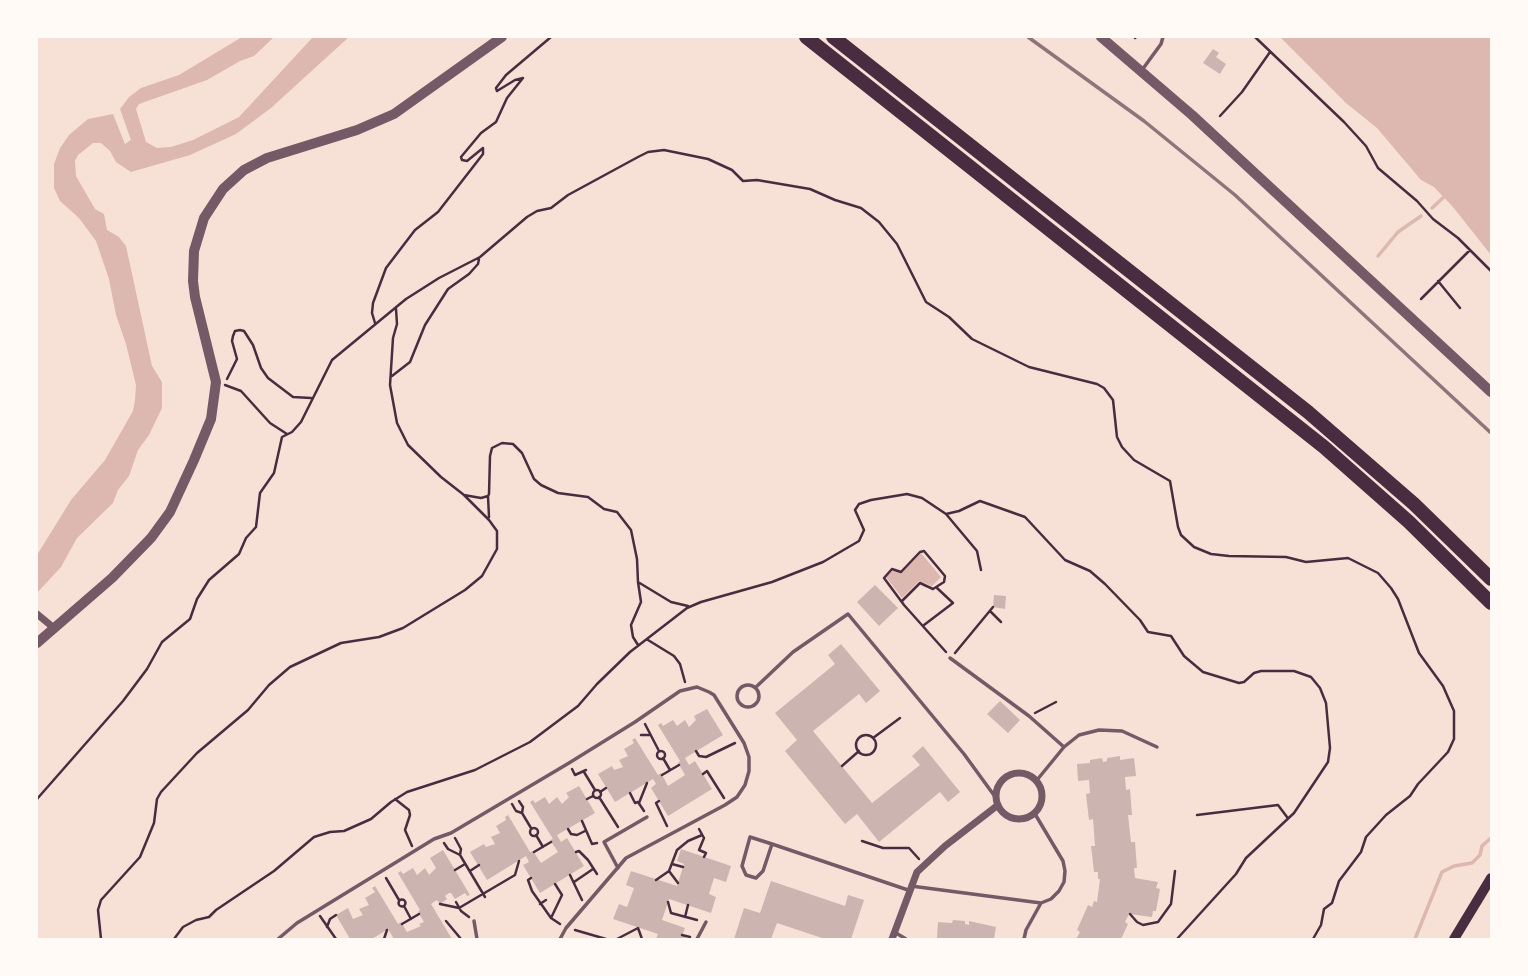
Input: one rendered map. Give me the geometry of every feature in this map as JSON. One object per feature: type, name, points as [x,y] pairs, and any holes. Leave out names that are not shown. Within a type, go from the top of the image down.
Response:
[{"type":"highway","points":[[806,37],[1324,447],[1409,523],[1491,603]]},
{"type":"highway","points":[[833,37],[1299,405],[1380,473],[1491,579]]},
{"type":"main road","points":[[1454,939],[1491,878]]},
{"type":"street","points":[[37,643],[112,578],[165,519],[211,419],[220,384],[195,297],[192,266],[204,218],[223,189],[244,170],[267,158],[357,130],[394,114],[502,37]]},
{"type":"street","points":[[1101,37],[1142,70],[1491,392]]},
{"type":"street","points":[[37,614],[54,628]]},
{"type":"street","points":[[1026,773],[1037,780],[1041,786],[1043,801],[1035,814],[1029,818],[1007,817],[997,802],[998,786],[1007,776],[1026,773]]},
{"type":"street","points":[[893,936],[909,888],[922,865],[997,802]]},
{"type":"lane","points":[[1142,70],[1164,37]]},
{"type":"lane","points":[[756,687],[793,652],[848,614],[964,754],[997,802]]},
{"type":"lane","points":[[950,658],[1029,716],[1064,747]]},
{"type":"lane","points":[[746,685],[756,687],[760,698],[756,705],[741,705],[737,699],[740,688],[746,685]]},
{"type":"lane","points":[[278,939],[297,923],[415,851],[451,833],[569,763],[686,688],[703,688],[714,695],[749,757],[745,785],[728,804],[626,858],[566,928],[560,939]]},
{"type":"lane","points":[[1037,780],[1064,747],[1079,735],[1099,730],[1122,731],[1157,747]]},
{"type":"lane","points":[[772,844],[763,871],[756,877],[746,875],[742,866],[750,837],[772,844],[909,888],[1041,903],[1051,899],[1059,891],[1064,882],[1065,871],[1063,860],[1035,814]]},
{"type":"lane","points":[[618,868],[604,842],[647,817]]},
{"type":"lane","points":[[1024,939],[1041,903]]},
{"type":"lane","points":[[474,921],[477,939]]},
{"type":"lane","points":[[696,939],[706,922]]},
{"type":"lane","points":[[893,936],[906,939]]},
{"type":"path","points":[[375,323],[373,303],[386,268],[415,230],[438,212],[483,154],[483,148],[467,161],[461,157],[481,134],[496,122],[507,98],[523,78],[497,90],[496,88],[506,75],[551,37]]},
{"type":"path","points":[[1255,37],[1344,122],[1366,146],[1369,156],[1378,168],[1491,271]]},
{"type":"path","points":[[1220,116],[1242,92],[1270,52]]},
{"type":"path","points":[[37,799],[123,701],[147,669],[162,642],[190,619],[197,599],[209,580],[239,554],[246,538],[256,527],[260,493],[274,473],[282,438],[289,435],[301,422],[332,359],[375,323],[439,278],[480,257],[527,217],[537,211],[551,208],[568,195],[648,152],[664,150],[702,157],[732,170],[743,181],[757,180],[820,191],[835,200],[861,208],[879,222],[897,244],[926,302],[979,344],[1029,367],[1104,388],[1113,400],[1117,437],[1122,447],[1134,460],[1170,481],[1178,527],[1181,535],[1194,547],[1211,554],[1286,557],[1306,562],[1348,558],[1378,573],[1395,592],[1419,653],[1454,711],[1454,739],[1448,752],[1410,796],[1366,837],[1361,852],[1339,881],[1332,903],[1324,909],[1321,925],[1313,939]]},
{"type":"path","points":[[1420,299],[1469,250]]},
{"type":"path","points":[[392,376],[410,362],[425,325],[448,289],[469,274],[478,264],[480,257]]},
{"type":"path","points":[[1438,281],[1460,308]]},
{"type":"path","points":[[101,939],[98,910],[101,900],[140,857],[154,823],[157,799],[166,785],[197,753],[248,710],[274,680],[290,667],[341,643],[379,637],[403,628],[474,583],[482,576],[497,549],[497,531],[489,520],[434,470],[404,438],[397,423],[390,385],[397,324],[396,309]]},
{"type":"path","points":[[289,435],[270,424],[241,391],[220,384],[237,359],[232,341],[235,331],[244,331],[268,378],[293,397],[312,399]]},
{"type":"path","points":[[489,520],[490,456],[492,448],[502,443],[513,444],[522,453],[534,479],[541,485],[558,493],[588,497],[604,509],[617,512],[625,521],[636,548],[641,601],[631,631],[638,645]]},
{"type":"path","points":[[174,939],[183,927],[196,920],[209,918],[216,910],[274,871],[314,837],[344,831],[372,819],[407,792],[475,770],[530,741],[578,706],[638,645],[691,606],[815,566],[854,545],[859,541],[863,530],[855,510],[859,504],[907,494],[922,498],[946,514],[972,544],[981,561],[981,570]]},
{"type":"path","points":[[464,495],[481,498],[488,496]]},
{"type":"path","points":[[946,514],[980,501],[1025,517],[1065,560],[1090,571],[1140,620],[1148,632],[1171,636],[1184,656],[1203,672],[1239,683],[1254,673],[1280,669],[1304,673],[1316,681],[1326,703],[1330,756],[1299,806],[1246,858],[1177,939]]},
{"type":"path","points":[[902,601],[920,583],[933,589],[944,582],[945,576],[924,551],[901,572],[892,569],[884,578],[902,601],[924,625],[950,658],[992,609],[1000,622]]},
{"type":"path","points":[[638,582],[671,602],[691,606]]},
{"type":"path","points":[[924,625],[953,603],[937,588]]},
{"type":"path","points":[[648,640],[669,652],[680,664],[686,688]]},
{"type":"path","points":[[1029,716],[1056,702]]},
{"type":"path","points":[[641,718],[659,751],[658,757],[663,758],[670,770]]},
{"type":"path","points":[[873,738],[900,718]]},
{"type":"path","points":[[641,735],[650,735]]},
{"type":"path","points":[[868,735],[873,738],[876,744],[873,752],[864,754],[859,751],[857,746],[860,738],[868,735]]},
{"type":"path","points":[[696,751],[699,756],[706,757],[741,739]]},
{"type":"path","points":[[842,766],[859,751]]},
{"type":"path","points":[[569,763],[575,775],[585,771],[595,790],[600,792]]},
{"type":"path","points":[[662,775],[679,765]]},
{"type":"path","points":[[703,774],[707,771],[728,804]]},
{"type":"path","points":[[639,803],[647,783]]},
{"type":"path","points":[[606,788],[600,792],[599,797],[621,832]]},
{"type":"path","points":[[593,796],[595,790]]},
{"type":"path","points":[[630,793],[647,817]]},
{"type":"path","points":[[516,795],[523,807],[522,813]]},
{"type":"path","points":[[587,799],[599,797]]},
{"type":"path","points":[[395,799],[409,810],[405,830],[415,851]]},
{"type":"path","points":[[508,799],[516,811],[522,813],[532,829],[531,835],[536,835],[543,847]]},
{"type":"path","points":[[659,801],[656,803],[672,835]]},
{"type":"path","points":[[1197,815],[1278,805],[1288,818]]},
{"type":"path","points":[[582,821],[592,844],[604,842]]},
{"type":"path","points":[[696,823],[704,838],[699,850],[706,853],[704,857]]},
{"type":"path","points":[[568,829],[571,834],[577,835],[585,831]]},
{"type":"path","points":[[451,833],[461,849],[460,855]]},
{"type":"path","points":[[656,880],[669,871],[677,850],[702,835]]},
{"type":"path","points":[[441,836],[448,849],[460,855],[484,895]]},
{"type":"path","points":[[862,841],[883,848],[909,848],[922,865]]},
{"type":"path","points":[[534,852],[551,842]]},
{"type":"path","points":[[576,852],[579,851],[588,860],[597,874]]},
{"type":"path","points":[[440,904],[459,908],[484,895],[515,875],[519,860]]},
{"type":"path","points":[[455,870],[465,864]]},
{"type":"path","points":[[672,864],[683,867]]},
{"type":"path","points":[[470,871],[479,865]]},
{"type":"path","points":[[575,882],[593,869]]},
{"type":"path","points":[[669,871],[678,883]]},
{"type":"path","points":[[1130,914],[1143,925],[1158,922],[1171,904],[1175,871]]},
{"type":"path","points":[[382,872],[399,900],[399,906],[404,906],[411,919]]},
{"type":"path","points":[[570,875],[585,906]]},
{"type":"path","points":[[531,878],[528,880],[531,891],[551,918],[566,928],[606,939]]},
{"type":"path","points":[[551,918],[562,895],[555,884]]},
{"type":"path","points":[[465,898],[468,903]]},
{"type":"path","points":[[540,904],[546,900]]},
{"type":"path","points":[[456,902],[474,921]]},
{"type":"path","points":[[668,902],[671,913],[706,922]]},
{"type":"path","points":[[685,918],[688,905]]},
{"type":"path","points":[[318,911],[335,939]]},
{"type":"path","points":[[402,924],[419,914]]},
{"type":"path","points":[[327,927],[330,919],[336,915]]},
{"type":"path","points":[[446,921],[461,939]]},
{"type":"path","points":[[617,939],[638,928],[642,939]]},
{"type":"path","points":[[384,939],[387,930]]},
{"type":"shaded area","points":[[242,37],[274,37],[254,56],[207,80],[139,104],[136,109],[146,142],[157,148],[171,147],[193,140],[239,117],[313,37],[349,37],[271,108],[236,134],[190,155],[131,172],[116,162],[110,151],[101,143],[93,143],[78,155],[75,161],[76,176],[95,209],[104,214],[107,230],[119,237],[126,246],[152,366],[162,382],[162,408],[113,503],[77,538],[61,567],[37,593],[37,555],[71,500],[105,460],[133,411],[136,385],[116,315],[109,279],[96,241],[79,218],[60,201],[54,188],[54,164],[69,135],[88,119],[113,114],[125,144],[131,140],[120,109],[129,97],[141,88],[179,75]]},
{"type":"shaded area","points":[[1280,37],[1491,37],[1491,255],[1453,207],[1434,187],[1421,180],[1377,128],[1346,103]]},
{"type":"shaded area","points":[[921,553],[941,577],[932,586],[919,581],[902,598],[886,577],[893,570],[901,573]]},
{"type":"building","points":[[1213,49],[1219,53],[1216,57],[1226,64],[1220,74],[1203,63]]},
{"type":"building","points":[[875,585],[898,608],[879,626],[857,602]]},
{"type":"building","points":[[994,595],[1006,596],[1005,609],[993,607]]},
{"type":"building","points":[[841,644],[880,691],[866,703],[859,694],[813,731],[872,803],[920,765],[912,756],[923,746],[960,792],[948,802],[940,792],[879,842],[857,814],[845,824],[785,751],[797,740],[775,713],[835,664],[828,655]]},
{"type":"building","points":[[1000,701],[1020,720],[1008,733],[987,714]]},
{"type":"building","points":[[707,709],[723,735],[685,758],[689,765],[695,761],[712,789],[668,816],[651,788],[656,784],[653,779],[615,802],[598,774],[612,766],[614,770],[623,767],[619,760],[628,756],[624,749],[634,743],[632,740],[635,738],[668,786],[685,775],[678,763],[680,761],[658,725],[661,723],[663,726],[673,720],[677,726],[685,720],[689,727],[696,720],[694,716]]},
{"type":"building","points":[[1120,756],[1120,760],[1134,758],[1136,776],[1125,777],[1126,790],[1130,789],[1132,815],[1128,815],[1131,842],[1135,842],[1135,878],[1158,882],[1156,888],[1160,889],[1156,911],[1153,911],[1152,917],[1129,914],[1121,939],[1076,939],[1088,905],[1092,907],[1094,901],[1097,902],[1100,879],[1098,872],[1094,872],[1091,846],[1095,846],[1093,819],[1089,820],[1086,794],[1090,793],[1089,780],[1078,781],[1077,764],[1102,758],[1103,762],[1107,761],[1107,758]]},
{"type":"building","points":[[579,786],[595,813],[557,835],[561,842],[567,838],[584,866],[540,893],[523,865],[529,862],[526,856],[487,880],[470,852],[484,844],[486,847],[495,844],[491,837],[500,833],[496,826],[506,820],[508,815],[530,852],[533,851],[541,863],[558,852],[530,802],[533,800],[535,803],[545,797],[549,804],[557,797],[562,804],[569,797],[566,793]]},
{"type":"building","points":[[681,849],[731,866],[726,882],[714,878],[709,894],[716,897],[711,913],[669,899],[662,920],[685,928],[682,936],[686,937],[685,939],[656,939],[658,934],[613,919],[619,904],[627,907],[634,888],[626,885],[631,871],[677,886],[684,864],[677,861]]},
{"type":"building","points":[[443,850],[470,895],[465,893],[455,899],[449,893],[445,896],[447,899],[440,904],[437,900],[431,904],[452,939],[394,939],[388,929],[372,939],[350,939],[336,915],[348,908],[353,919],[363,915],[359,909],[369,905],[365,898],[375,892],[372,888],[375,886],[398,924],[401,922],[407,932],[421,926],[419,924],[424,922],[418,912],[420,910],[398,873],[401,871],[403,874],[413,868],[417,875],[425,868],[429,875],[436,868],[430,858]]},
{"type":"building","points":[[771,881],[845,906],[848,895],[864,900],[851,939],[825,939],[777,923],[771,939],[734,939],[744,908],[760,913]]},
{"type":"building","points":[[953,920],[965,921],[965,924],[969,925],[969,921],[996,927],[994,939],[937,938],[938,922],[952,923]]},
{"type":"waterway","points":[[1432,208],[1446,195]]},
{"type":"waterway","points":[[1378,256],[1398,232],[1421,216]]},
{"type":"waterway","points":[[1415,939],[1442,872],[1454,866],[1472,863],[1480,855],[1482,846],[1491,838]]},
{"type":"railway","points":[[1028,37],[1144,121],[1235,195],[1491,433]]}]
